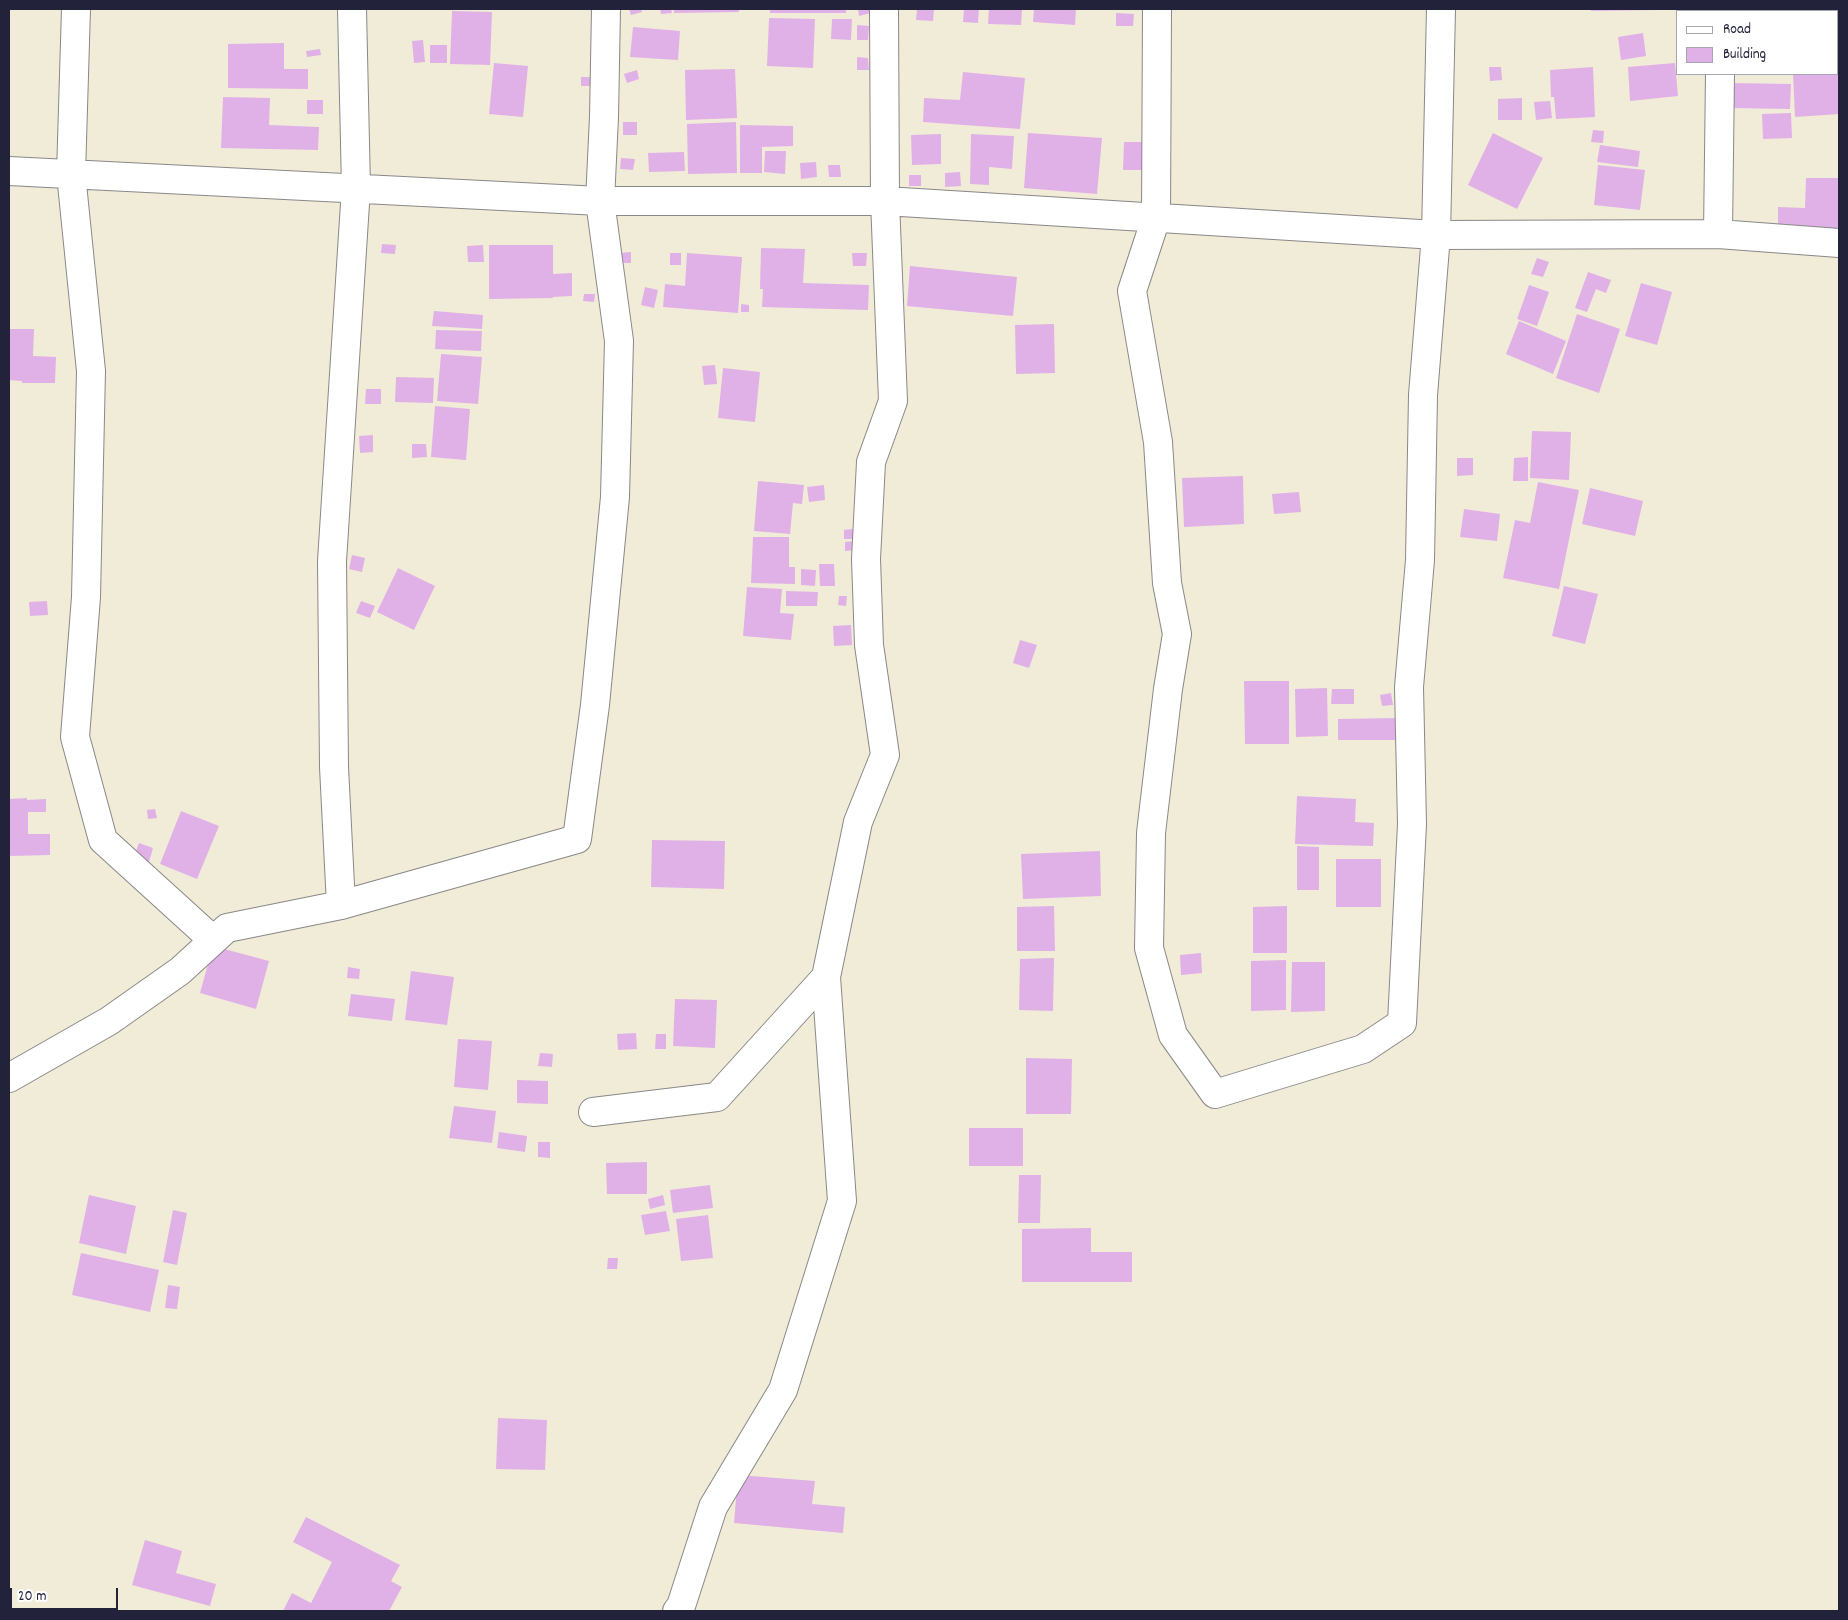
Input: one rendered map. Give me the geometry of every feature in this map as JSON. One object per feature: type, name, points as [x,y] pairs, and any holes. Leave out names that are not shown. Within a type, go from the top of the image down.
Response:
[{"type":"street","points":[[76,9],[71,174],[91,372],[86,597],[75,737],[103,840],[213,940]]},
{"type":"street","points":[[341,905],[334,767],[332,561],[356,188],[352,9]]},
{"type":"street","points":[[9,1078],[109,1021],[180,971],[227,928],[341,905],[577,839],[595,705],[615,497],[619,341],[600,201],[606,9]]},
{"type":"street","points":[[677,1611],[681,1606],[712,1507],[783,1390],[842,1201],[826,977],[858,822],[885,755],[869,645],[866,559],[871,462],[893,400],[886,201],[884,9]]},
{"type":"street","points":[[1157,9],[1156,218],[1132,291],[1158,442],[1167,583],[1177,634],[1168,689],[1151,833],[1150,948],[1173,1035],[1215,1094],[1364,1049],[1402,1023],[1412,824],[1409,687],[1420,560],[1423,395],[1436,235],[1441,9]]},
{"type":"street","points":[[1718,234],[1720,75]]},
{"type":"street","points":[[9,171],[600,201],[886,201],[1436,235],[1718,234],[1839,243]]},
{"type":"street","points":[[593,1112],[717,1097],[826,977]]},
{"type":"building","points":[[629,9],[641,9],[642,12],[631,15]]},
{"type":"building","points":[[660,9],[671,9],[672,13],[661,14]]},
{"type":"building","points":[[674,9],[739,9],[739,12],[674,13]]},
{"type":"building","points":[[770,9],[846,9],[846,13],[770,13]]},
{"type":"building","points":[[858,9],[874,9],[875,12],[859,16]]},
{"type":"building","points":[[917,9],[934,9],[933,21],[916,20]]},
{"type":"building","points":[[964,9],[979,9],[978,23],[963,22]]},
{"type":"building","points":[[989,9],[1022,9],[1021,25],[988,24]]},
{"type":"building","points":[[1034,9],[1076,9],[1075,25],[1033,22]]},
{"type":"building","points":[[1591,9],[1660,9],[1660,10],[1591,11]]},
{"type":"building","points":[[452,11],[492,12],[490,65],[450,64]]},
{"type":"building","points":[[1116,13],[1134,14],[1133,26],[1116,26]]},
{"type":"building","points":[[769,18],[815,19],[813,68],[767,66]]},
{"type":"building","points":[[832,19],[852,19],[851,40],[831,39]]},
{"type":"building","points":[[1838,22],[1839,114],[1795,117],[1793,75],[1838,75]]},
{"type":"building","points":[[857,25],[869,26],[868,40],[857,40]]},
{"type":"building","points":[[633,27],[680,31],[678,60],[630,57]]},
{"type":"building","points":[[1643,33],[1646,56],[1621,60],[1618,37]]},
{"type":"building","points":[[423,40],[425,62],[414,63],[412,41]]},
{"type":"building","points":[[284,43],[284,69],[308,69],[308,89],[228,88],[228,44]]},
{"type":"building","points":[[430,45],[447,45],[447,63],[430,63]]},
{"type":"building","points":[[320,49],[321,55],[307,57],[306,51]]},
{"type":"building","points":[[857,57],[868,58],[869,70],[857,70]]},
{"type":"building","points":[[494,63],[528,66],[523,117],[489,114]]},
{"type":"building","points":[[1675,63],[1678,96],[1630,101],[1628,67]]},
{"type":"building","points":[[1489,67],[1501,67],[1502,80],[1490,81]]},
{"type":"building","points":[[1593,67],[1595,117],[1556,119],[1554,97],[1551,97],[1550,70]]},
{"type":"building","points":[[735,69],[737,118],[686,120],[685,70]]},
{"type":"building","points":[[637,70],[639,79],[627,83],[624,74]]},
{"type":"building","points":[[963,72],[1025,78],[1020,129],[923,122],[924,98],[960,100]]},
{"type":"building","points":[[581,77],[594,77],[595,86],[581,86]]},
{"type":"building","points":[[1730,83],[1791,84],[1790,109],[1730,108]]},
{"type":"building","points":[[223,97],[270,98],[269,125],[319,127],[318,150],[221,148]]},
{"type":"building","points":[[1522,98],[1522,120],[1498,120],[1498,99]]},
{"type":"building","points":[[307,100],[323,100],[323,114],[307,114]]},
{"type":"building","points":[[1550,101],[1552,118],[1536,120],[1534,102]]},
{"type":"building","points":[[1791,113],[1792,138],[1763,139],[1762,114]]},
{"type":"building","points":[[623,122],[637,122],[637,135],[623,135]]},
{"type":"building","points":[[736,122],[737,173],[688,174],[687,124]]},
{"type":"building","points":[[740,125],[793,126],[793,146],[762,147],[762,173],[740,173]]},
{"type":"building","points":[[1593,130],[1604,131],[1603,143],[1591,142]]},
{"type":"building","points":[[1028,133],[1102,138],[1097,194],[1024,188]]},
{"type":"building","points":[[1493,133],[1543,158],[1517,209],[1468,185]]},
{"type":"building","points":[[941,134],[941,164],[912,165],[911,135]]},
{"type":"building","points":[[971,134],[1014,136],[1012,169],[989,167],[989,185],[970,184]]},
{"type":"building","points":[[1124,142],[1143,142],[1142,170],[1123,170]]},
{"type":"building","points":[[1600,145],[1640,151],[1638,167],[1597,162]]},
{"type":"building","points":[[765,151],[786,151],[785,174],[764,172]]},
{"type":"building","points":[[684,152],[685,171],[649,172],[648,153]]},
{"type":"building","points":[[621,158],[635,159],[633,170],[620,169]]},
{"type":"building","points":[[816,162],[817,177],[801,179],[800,163]]},
{"type":"building","points":[[828,165],[840,165],[841,177],[829,177]]},
{"type":"building","points":[[1598,165],[1645,170],[1640,210],[1594,205]]},
{"type":"building","points":[[960,172],[961,186],[945,187],[945,173]]},
{"type":"building","points":[[909,175],[921,175],[921,186],[909,186]]},
{"type":"building","points":[[1806,178],[1839,178],[1839,229],[1778,228],[1778,207],[1805,208]]},
{"type":"building","points":[[382,244],[396,245],[395,254],[381,253]]},
{"type":"building","points":[[483,245],[484,262],[468,262],[467,246]]},
{"type":"building","points":[[489,245],[553,245],[553,274],[572,273],[572,296],[489,299]]},
{"type":"building","points":[[761,248],[805,249],[803,283],[869,285],[868,310],[762,307],[763,289],[760,289]]},
{"type":"building","points":[[631,252],[631,263],[618,263],[618,253]]},
{"type":"building","points":[[670,253],[681,253],[681,265],[670,265]]},
{"type":"building","points":[[687,253],[742,257],[738,313],[663,307],[665,284],[685,286]]},
{"type":"building","points":[[852,253],[867,253],[866,266],[853,266]]},
{"type":"building","points":[[1537,258],[1549,262],[1543,277],[1531,274]]},
{"type":"building","points":[[910,266],[1017,277],[1013,316],[907,306]]},
{"type":"building","points":[[1588,272],[1611,280],[1606,293],[1596,289],[1587,312],[1575,308]]},
{"type":"building","points":[[1641,283],[1672,292],[1657,345],[1625,336]]},
{"type":"building","points":[[1529,285],[1549,292],[1537,326],[1517,319]]},
{"type":"building","points":[[645,287],[658,290],[654,308],[641,305]]},
{"type":"building","points":[[584,294],[595,294],[594,302],[583,301]]},
{"type":"building","points":[[741,304],[749,305],[749,312],[741,312]]},
{"type":"building","points":[[434,311],[483,315],[482,329],[432,326]]},
{"type":"building","points":[[1577,314],[1620,329],[1599,393],[1556,378]]},
{"type":"building","points":[[1519,321],[1566,341],[1553,374],[1506,354]]},
{"type":"building","points":[[1054,324],[1055,373],[1016,374],[1015,325]]},
{"type":"building","points":[[9,329],[34,329],[33,356],[56,357],[55,383],[22,383],[22,381],[9,380]]},
{"type":"building","points":[[436,330],[482,331],[481,351],[435,349]]},
{"type":"building","points":[[441,354],[482,357],[478,404],[437,401]]},
{"type":"building","points":[[715,365],[717,384],[704,385],[702,366]]},
{"type":"building","points":[[723,368],[760,372],[755,422],[718,418]]},
{"type":"building","points":[[396,377],[434,378],[433,403],[395,402]]},
{"type":"building","points":[[366,389],[381,389],[381,404],[365,404]]},
{"type":"building","points":[[435,406],[470,409],[466,460],[431,457]]},
{"type":"building","points":[[1532,431],[1571,432],[1569,480],[1530,478]]},
{"type":"building","points":[[373,435],[373,452],[360,453],[359,436]]},
{"type":"building","points":[[412,444],[426,444],[427,457],[412,458]]},
{"type":"building","points":[[1528,457],[1528,481],[1513,481],[1514,458]]},
{"type":"building","points":[[1457,458],[1473,458],[1473,475],[1457,476]]},
{"type":"building","points":[[1243,476],[1244,524],[1184,527],[1182,478]]},
{"type":"building","points":[[758,481],[804,485],[802,504],[793,503],[790,534],[754,531]]},
{"type":"building","points":[[1538,482],[1579,490],[1559,589],[1503,578],[1515,520],[1530,523]]},
{"type":"building","points":[[824,485],[825,500],[809,502],[807,487]]},
{"type":"building","points":[[1590,488],[1643,501],[1635,536],[1582,524]]},
{"type":"building","points":[[1299,492],[1301,512],[1274,514],[1272,494]]},
{"type":"building","points":[[1464,509],[1500,514],[1497,541],[1460,537]]},
{"type":"building","points":[[853,529],[854,539],[844,539],[844,530]]},
{"type":"building","points":[[753,537],[789,537],[789,567],[795,567],[795,584],[751,583]]},
{"type":"building","points":[[854,541],[855,550],[845,551],[845,542]]},
{"type":"building","points":[[352,555],[365,558],[362,572],[349,569]]},
{"type":"building","points":[[819,564],[834,564],[835,586],[820,586]]},
{"type":"building","points":[[398,568],[435,586],[414,630],[377,612]]},
{"type":"building","points":[[801,569],[816,570],[815,586],[801,585]]},
{"type":"building","points":[[1564,586],[1598,594],[1585,644],[1552,636]]},
{"type":"building","points":[[747,587],[782,589],[780,613],[794,614],[791,640],[743,636]]},
{"type":"building","points":[[786,591],[818,592],[817,606],[786,606]]},
{"type":"building","points":[[839,596],[847,596],[846,606],[838,605]]},
{"type":"building","points":[[47,601],[48,615],[30,616],[29,602]]},
{"type":"building","points":[[361,601],[375,606],[370,618],[356,613]]},
{"type":"building","points":[[851,625],[852,645],[834,646],[833,626]]},
{"type":"building","points":[[1020,640],[1037,645],[1029,668],[1013,663]]},
{"type":"building","points":[[1244,681],[1289,681],[1289,744],[1245,744]]},
{"type":"building","points":[[1327,688],[1328,736],[1296,737],[1295,689]]},
{"type":"building","points":[[1332,689],[1354,689],[1354,704],[1331,704]]},
{"type":"building","points":[[1391,693],[1393,705],[1382,706],[1380,695]]},
{"type":"building","points":[[1398,718],[1399,740],[1338,740],[1338,719]]},
{"type":"building","points":[[1297,796],[1356,799],[1355,822],[1374,823],[1373,846],[1295,844]]},
{"type":"building","points":[[27,798],[27,800],[46,799],[46,812],[28,812],[28,834],[50,834],[50,855],[9,856],[9,799]]},
{"type":"building","points":[[155,809],[157,818],[148,819],[147,810]]},
{"type":"building","points":[[181,811],[219,826],[197,879],[160,864]]},
{"type":"building","points":[[652,840],[725,841],[724,889],[651,887]]},
{"type":"building","points":[[139,843],[153,848],[149,862],[134,857]]},
{"type":"building","points":[[1297,846],[1319,847],[1319,890],[1297,890]]},
{"type":"building","points":[[1100,851],[1101,896],[1023,899],[1021,854]]},
{"type":"building","points":[[1336,859],[1381,859],[1381,907],[1336,907]]},
{"type":"building","points":[[1054,906],[1055,951],[1017,951],[1017,907]]},
{"type":"building","points":[[1287,906],[1287,953],[1253,953],[1253,907]]},
{"type":"building","points":[[213,946],[269,961],[256,1009],[200,993]]},
{"type":"building","points":[[1201,953],[1202,973],[1181,975],[1180,955]]},
{"type":"building","points":[[1054,958],[1053,1011],[1019,1010],[1020,959]]},
{"type":"building","points":[[1286,960],[1286,1010],[1251,1011],[1251,961]]},
{"type":"building","points":[[1292,962],[1325,962],[1325,1011],[1291,1012]]},
{"type":"building","points":[[348,967],[360,969],[359,979],[347,978]]},
{"type":"building","points":[[411,971],[454,977],[447,1025],[405,1020]]},
{"type":"building","points":[[351,994],[395,999],[392,1021],[348,1016]]},
{"type":"building","points":[[675,999],[717,1000],[715,1048],[673,1046]]},
{"type":"building","points":[[636,1033],[637,1049],[618,1050],[617,1034]]},
{"type":"building","points":[[656,1034],[666,1034],[666,1049],[655,1049]]},
{"type":"building","points":[[458,1039],[492,1041],[488,1090],[454,1087]]},
{"type":"building","points":[[540,1053],[553,1054],[552,1067],[538,1066]]},
{"type":"building","points":[[1026,1058],[1072,1059],[1071,1114],[1026,1114]]},
{"type":"building","points":[[517,1080],[548,1081],[548,1104],[517,1103]]},
{"type":"building","points":[[454,1106],[496,1111],[492,1143],[449,1138]]},
{"type":"building","points":[[969,1128],[1023,1128],[1023,1166],[969,1166]]},
{"type":"building","points":[[499,1132],[527,1136],[525,1152],[497,1148]]},
{"type":"building","points":[[538,1142],[550,1142],[550,1158],[538,1157]]},
{"type":"building","points":[[647,1162],[647,1194],[607,1194],[606,1163]]},
{"type":"building","points":[[1019,1175],[1041,1175],[1040,1223],[1018,1223]]},
{"type":"building","points":[[710,1185],[713,1208],[673,1213],[670,1190]]},
{"type":"building","points":[[89,1195],[136,1206],[126,1254],[79,1243]]},
{"type":"building","points":[[663,1195],[665,1205],[650,1209],[648,1199]]},
{"type":"building","points":[[173,1210],[187,1213],[177,1265],[163,1262]]},
{"type":"building","points":[[666,1211],[670,1231],[645,1235],[641,1215]]},
{"type":"building","points":[[708,1215],[713,1258],[681,1261],[676,1219]]},
{"type":"building","points":[[1091,1228],[1091,1252],[1132,1252],[1132,1282],[1022,1282],[1022,1229]]},
{"type":"building","points":[[81,1253],[159,1270],[150,1312],[72,1295]]},
{"type":"building","points":[[608,1258],[618,1258],[617,1269],[607,1269]]},
{"type":"building","points":[[168,1285],[180,1287],[177,1309],[165,1308]]},
{"type":"building","points":[[498,1418],[547,1420],[545,1470],[496,1469]]},
{"type":"building","points":[[738,1475],[815,1481],[812,1504],[845,1507],[843,1533],[734,1523]]},
{"type":"building","points":[[306,1517],[400,1565],[391,1581],[402,1587],[389,1611],[283,1611],[292,1593],[311,1603],[332,1562],[293,1542]]},
{"type":"building","points":[[145,1540],[182,1551],[176,1573],[216,1584],[210,1606],[132,1585]]}]
